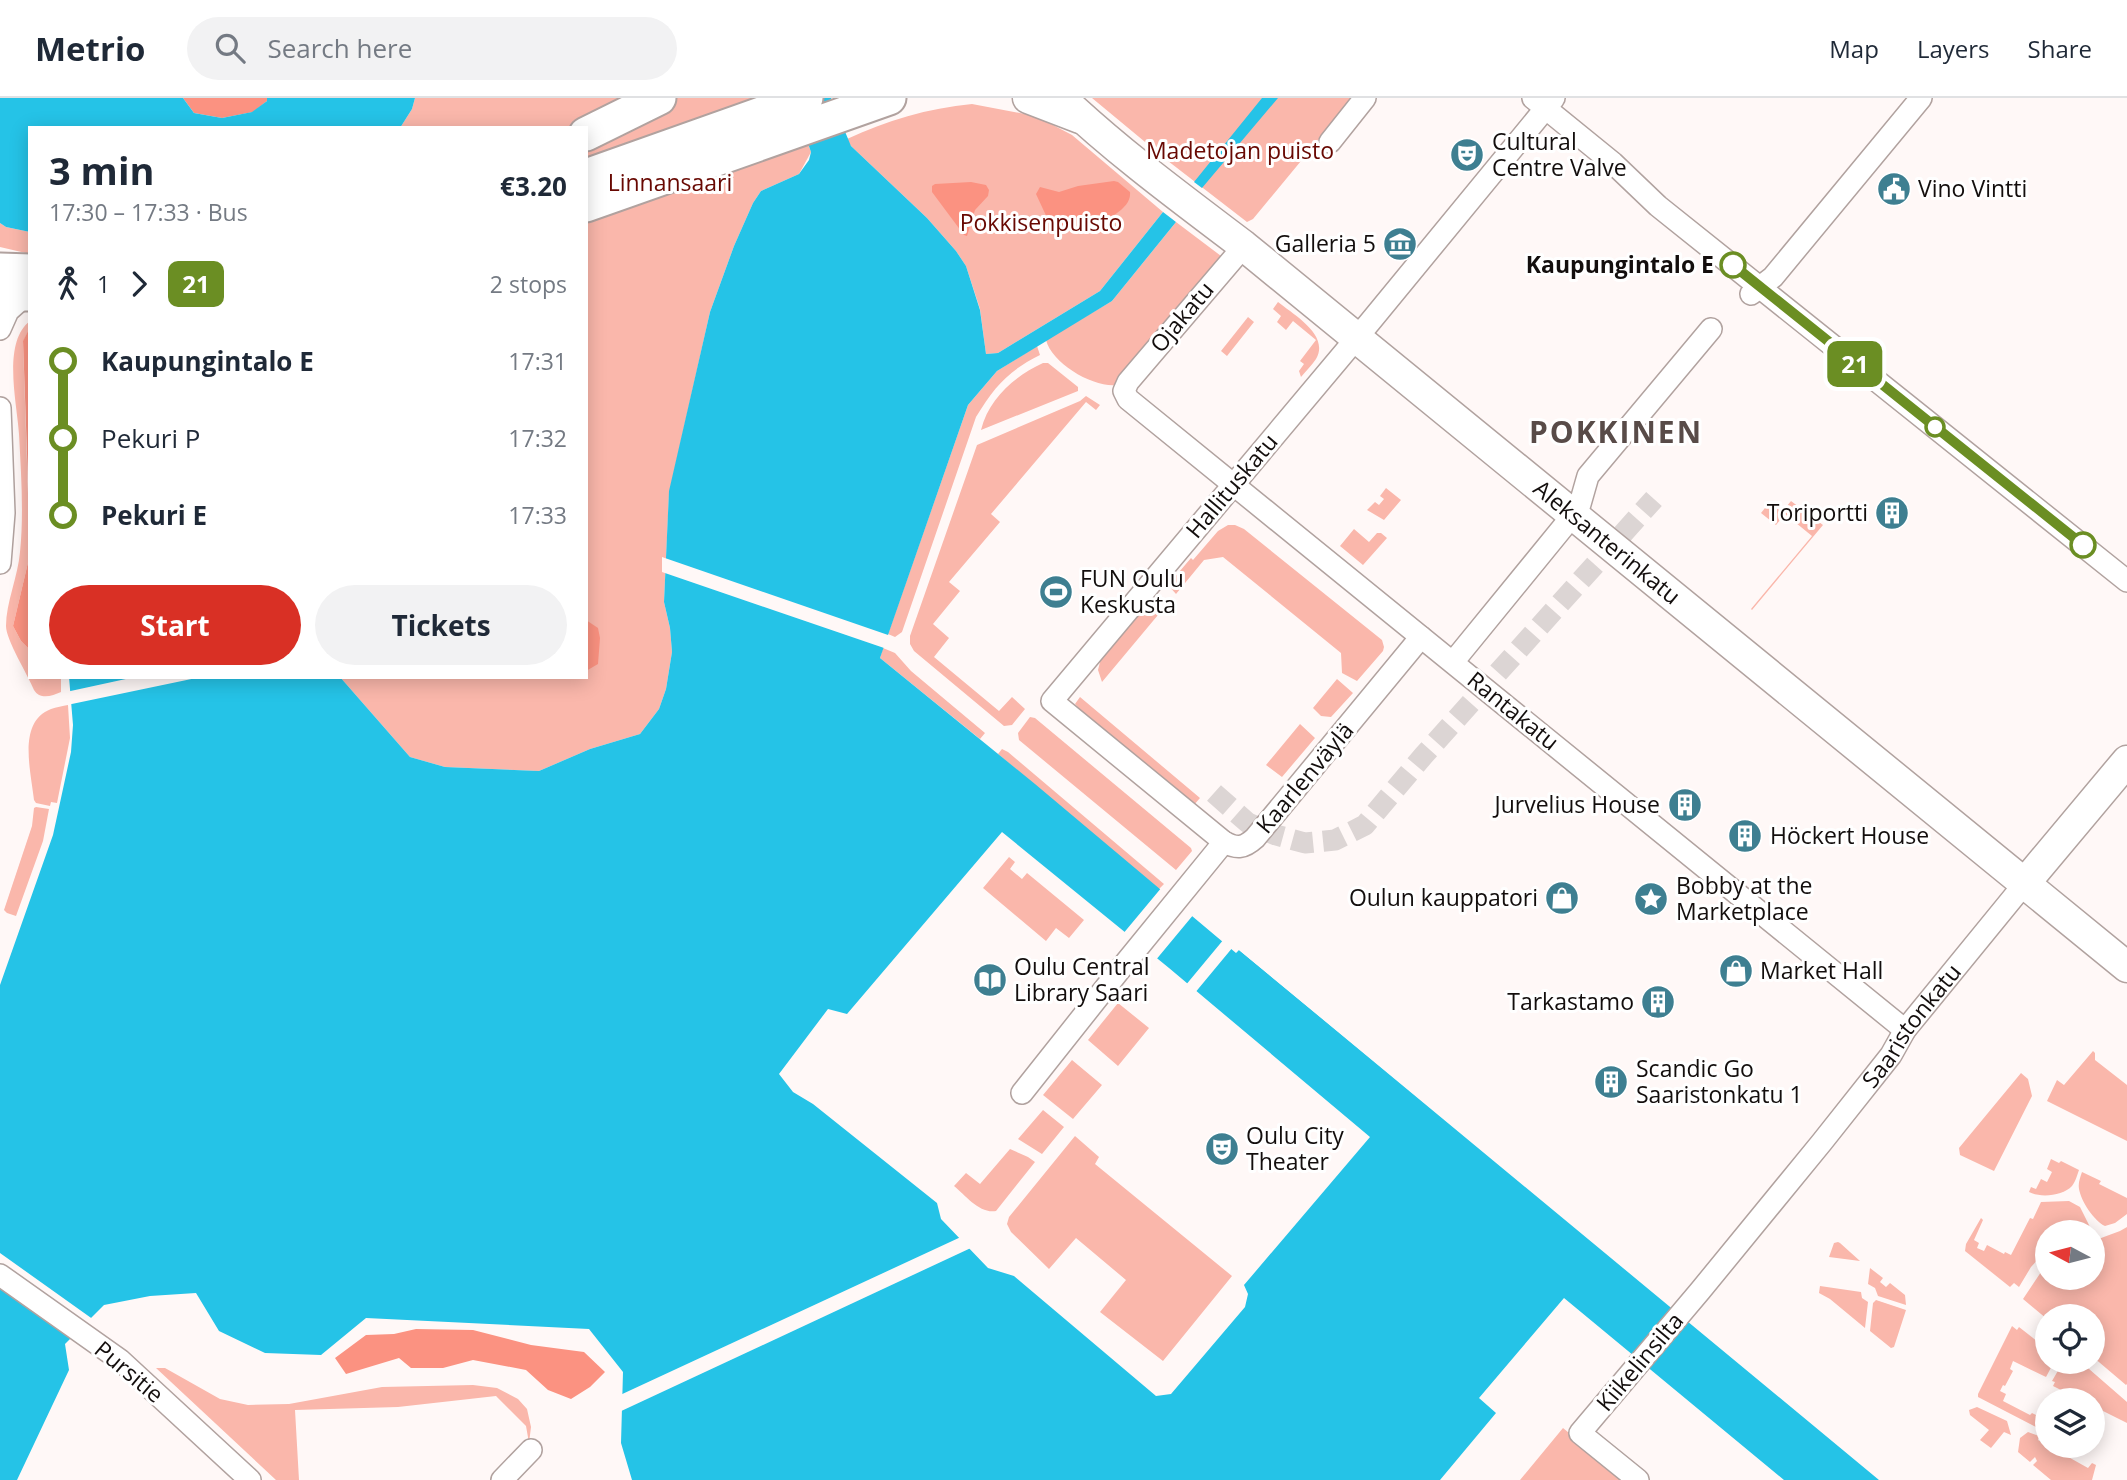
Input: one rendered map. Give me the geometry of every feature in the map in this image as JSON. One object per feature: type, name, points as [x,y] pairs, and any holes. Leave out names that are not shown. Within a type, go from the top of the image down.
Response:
[{"type":"main road","points":[[588,204],[778,123],[806,98]]},
{"type":"main road","name":"Aleksanterinkatu","points":[[1028,98],[1085,120]]},
{"type":"main road","name":"Aleksanterinkatu","points":[[1061,98],[1162,184],[1244,246],[2127,967]]},
{"type":"main road","points":[[588,175],[778,123],[877,102]]},
{"type":"main road","points":[[588,133],[649,103]]},
{"type":"main road","points":[[0,270],[22,288]]},
{"type":"main road","name":"Saaristonkatu","points":[[2025,883],[2127,761]]},
{"type":"street","points":[[1330,142],[1365,98]]},
{"type":"street","points":[[1756,291],[1783,266],[1921,98]]},
{"type":"street","points":[[1545,101],[1658,206],[1756,291],[2127,580]]},
{"type":"street","name":"Hallituskatu","points":[[1224,842],[1052,701],[1356,338],[1545,101]]},
{"type":"street","name":"Ojakatu","points":[[1124,391],[1244,246]]},
{"type":"street","points":[[0,329],[22,288]]},
{"type":"street","points":[[1453,662],[1573,515],[1580,504],[1588,476],[1711,329]]},
{"type":"street","name":"Rantakatu","points":[[1124,391],[1128,399],[1233,486],[1905,1030]]},
{"type":"street","points":[[0,408],[4,513],[0,563]]},
{"type":"street","name":"Kaarlenväylä","points":[[1022,1093],[1224,842],[1238,848],[1255,838],[1421,638]]},
{"type":"street","name":"Saaristonkatu","points":[[1700,1291],[1879,1071],[1905,1030],[2025,883]]},
{"type":"street","name":"Pursitie","points":[[0,1275],[120,1360],[250,1480]]},
{"type":"street","name":"Kiikelinsilta","points":[[1638,1480],[1580,1433],[1700,1291]]},
{"type":"street","points":[[502,1480],[531,1450]]},
{"type":"green space","name":"Linnansaari","points":[[415,98],[792,98],[811,152],[799,174],[761,191],[753,203],[710,312],[669,494],[664,602],[672,652],[666,689],[659,709],[640,734],[590,749],[539,771],[445,767],[410,757],[342,679],[588,679],[588,126],[401,126],[412,109]]},
{"type":"green space","name":"Madetojan puisto","points":[[1092,98],[1353,98],[1253,219],[1247,222]]},
{"type":"green space","name":"Pokkisenpuisto","points":[[972,104],[1030,115],[1072,135],[1163,212],[1100,291],[998,353],[986,354],[980,309],[966,266],[927,218],[851,146],[847,139],[908,116]]},
{"type":"green space","points":[[1176,222],[1225,259],[1216,262],[1129,366],[1117,385],[1097,383],[1065,366],[1056,358],[1046,340],[1112,301]]},
{"type":"green space","points":[[0,223],[28,232],[28,254],[0,247]]},
{"type":"green space","points":[[1278,302],[1308,326],[1318,342],[1316,359],[1301,377],[1299,371],[1304,364],[1300,361],[1316,340],[1293,321],[1286,330],[1277,322],[1281,316],[1273,309]]},
{"type":"green space","points":[[1248,317],[1254,322],[1227,356],[1221,351]]},
{"type":"green space","points":[[28,323],[23,342],[28,562],[13,626],[28,648],[28,678],[13,648],[6,626],[19,561],[22,523],[21,463],[13,374],[16,343]]},
{"type":"green space","points":[[1037,346],[1040,355],[1003,380],[976,417],[902,632],[895,637],[888,634],[968,405],[997,371]]},
{"type":"green space","points":[[1043,363],[1048,363],[1078,387],[1078,391],[981,430],[990,408],[1004,389]]},
{"type":"green space","points":[[1086,396],[1100,405],[1096,410],[1086,402],[991,514],[1000,522],[949,582],[960,591],[933,624],[949,638],[934,657],[999,711],[1012,697],[1025,709],[1012,725],[1004,726],[914,651],[910,636],[977,445],[1080,401]]},
{"type":"green space","points":[[1386,488],[1401,500],[1384,520],[1367,510],[1375,502],[1379,505],[1384,499],[1380,496]]},
{"type":"green space","points":[[1791,501],[1823,525],[1752,610],[1812,536],[1785,514],[1776,525],[1761,513],[1769,503],[1782,512]]},
{"type":"green space","points":[[1228,525],[1244,529],[1382,640],[1383,651],[1357,681],[1342,673],[1341,653],[1223,557],[1204,560],[1176,594],[1168,585],[1218,531]]},
{"type":"green space","points":[[1354,529],[1369,542],[1377,533],[1387,538],[1363,565],[1340,546]]},
{"type":"green space","points":[[1152,603],[1163,609],[1102,682],[1098,670],[1101,658],[1144,606]]},
{"type":"green space","points":[[883,648],[895,653],[911,671],[985,733],[980,739],[880,658]]},
{"type":"green space","points":[[28,679],[61,679],[61,692],[54,695],[39,695]]},
{"type":"green space","points":[[1337,679],[1353,693],[1331,717],[1321,716],[1313,708]]},
{"type":"green space","points":[[1080,697],[1200,798],[1193,806],[1082,712],[1075,704]]},
{"type":"green space","points":[[68,705],[70,738],[57,803],[51,802],[50,806],[36,803],[29,762],[30,736],[40,715]]},
{"type":"green space","points":[[1030,717],[1035,718],[1191,848],[1192,851],[1176,870],[1019,740],[1018,733]]},
{"type":"green space","points":[[1300,724],[1315,738],[1282,777],[1266,765]]},
{"type":"green space","points":[[1002,749],[1164,884],[1159,889],[998,754]]},
{"type":"green space","points":[[36,807],[49,809],[43,841],[16,916],[4,910]]},
{"type":"green space","points":[[1009,857],[1015,862],[1010,869],[1022,879],[1027,873],[1084,920],[1069,938],[1056,928],[1046,941],[983,888]]},
{"type":"green space","points":[[1118,1003],[1149,1028],[1118,1066],[1088,1040]]},
{"type":"green space","points":[[2093,1051],[2095,1060],[2127,1085],[2127,1141],[2047,1101],[2057,1080],[2064,1085]]},
{"type":"green space","points":[[1072,1060],[1102,1085],[1073,1119],[1043,1095]]},
{"type":"green space","points":[[2021,1073],[2028,1079],[2032,1096],[1994,1171],[1960,1155],[1959,1148]]},
{"type":"green space","points":[[1043,1110],[1064,1127],[1042,1154],[1018,1139]]},
{"type":"green space","points":[[1075,1136],[1099,1157],[1095,1164],[1232,1276],[1163,1361],[1100,1312],[1126,1280],[1076,1238],[1049,1269],[1011,1232],[1007,1224],[1009,1217]]},
{"type":"green space","points":[[1010,1149],[1035,1162],[996,1211],[984,1210],[954,1186],[966,1173],[980,1184]]},
{"type":"green space","points":[[2051,1159],[2079,1170],[2073,1184],[2063,1192],[2051,1195],[2029,1192],[2031,1187],[2036,1189],[2041,1179],[2047,1182],[2052,1172],[2047,1169]]},
{"type":"green space","points":[[2082,1172],[2101,1181],[2099,1184],[2127,1198],[2127,1214],[2115,1223],[2105,1226],[2105,1220],[2097,1220],[2082,1199],[2079,1185]]},
{"type":"green space","points":[[2069,1201],[2080,1207],[2086,1220],[2035,1220],[2035,1262],[2019,1287],[2014,1283],[2010,1287],[1965,1251],[1966,1244],[1981,1218],[1983,1220],[1974,1240],[1979,1243],[1977,1248],[1984,1251],[1987,1245],[2011,1255],[2041,1202]]},
{"type":"green space","points":[[2127,1227],[2126,1385],[2105,1367],[2105,1304],[2035,1304],[2035,1309],[2023,1299],[2035,1281],[2035,1290],[2105,1290],[2105,1237]]},
{"type":"green space","points":[[1838,1242],[1860,1261],[1829,1257],[1834,1243]]},
{"type":"green space","points":[[1870,1268],[1883,1278],[1880,1282],[1886,1287],[1890,1283],[1905,1295],[1906,1305],[1878,1296],[1875,1288],[1868,1284]]},
{"type":"green space","points":[[1820,1286],[1861,1292],[1862,1298],[1868,1302],[1865,1328],[1819,1293]]},
{"type":"green space","points":[[1876,1300],[1906,1310],[1894,1347],[1891,1348],[1870,1331],[1873,1303]]},
{"type":"green space","points":[[2012,1326],[2017,1330],[2019,1327],[2035,1340],[2035,1372],[2013,1361],[2010,1369],[2013,1371],[2000,1391],[2006,1394],[2003,1401],[2030,1415],[2035,1414],[2035,1426],[1978,1397]]},
{"type":"green space","points":[[156,1368],[165,1368],[220,1399],[248,1405],[289,1404],[382,1387],[473,1385],[497,1388],[518,1399],[527,1409],[531,1427],[529,1443],[526,1426],[496,1396],[398,1407],[295,1410],[299,1480],[276,1480]]},
{"type":"green space","points":[[2056,1374],[2095,1374],[2127,1402],[2127,1423],[2105,1412],[2105,1388],[2057,1388],[2052,1381]]},
{"type":"green space","points":[[1977,1407],[2007,1421],[2011,1435],[2004,1432],[1991,1448],[1980,1440],[1989,1430],[1970,1415],[1969,1410]]},
{"type":"green space","points":[[1563,1428],[1626,1480],[1520,1480]]},
{"type":"green space","points":[[2028,1432],[2035,1435],[2035,1457],[2030,1462],[2018,1452],[2020,1438]]},
{"type":"green space","points":[[2036,1458],[2070,1458],[2088,1468],[2092,1463],[2096,1465],[2092,1480],[2051,1480],[2033,1465],[2037,1461]]},
{"type":"shaded area","points":[[183,98],[267,98],[267,101],[253,112],[222,118],[194,113]]},
{"type":"shaded area","points":[[1114,181],[1130,192],[1130,198],[1123,209],[1092,226],[1085,214],[1055,227],[1049,222],[1036,194],[1040,187],[1059,192],[1078,186]]},
{"type":"shaded area","points":[[971,182],[986,185],[989,190],[988,196],[975,210],[967,236],[932,192],[932,186]]},
{"type":"shaded area","points":[[28,331],[28,482],[23,341]]},
{"type":"shaded area","points":[[28,562],[28,648],[13,626]]},
{"type":"shaded area","points":[[588,621],[598,628],[598,664],[588,670]]},
{"type":"shaded area","points":[[416,1329],[473,1330],[531,1345],[584,1352],[605,1372],[590,1387],[571,1399],[548,1390],[526,1370],[473,1360],[443,1368],[411,1368],[399,1358],[346,1374],[335,1358],[366,1335],[394,1334]]},
{"type":"water","points":[[0,98],[183,98],[194,113],[222,118],[252,112],[267,101],[267,98],[415,98],[412,109],[401,126],[28,126],[28,232],[0,223]]},
{"type":"water","points":[[792,98],[831,98],[851,146],[927,218],[966,266],[980,310],[986,354],[998,353],[1100,291],[1163,212],[1176,222],[1112,301],[997,371],[968,405],[880,658],[1236,953],[1239,950],[1879,1480],[1784,1480],[1564,1298],[1479,1398],[1496,1413],[1440,1480],[632,1480],[621,1443],[623,1372],[589,1329],[366,1318],[321,1355],[265,1353],[219,1331],[196,1293],[150,1296],[104,1305],[65,1344],[69,1370],[17,1480],[0,1480],[0,985],[53,835],[71,752],[73,725],[69,679],[342,679],[410,757],[445,767],[539,771],[590,749],[640,734],[659,709],[666,689],[672,652],[664,602],[669,491],[710,312],[753,203],[761,191],[799,174],[811,152]],"holes":[[[1002,832],[1370,1137],[1244,1285],[1248,1294],[1245,1307],[1171,1394],[1156,1396],[1014,1276],[988,1268],[941,1219],[937,1203],[813,1104],[793,1092],[779,1074],[828,1009],[847,1014]]]},
{"type":"water","points":[[1262,98],[1278,98],[1202,188],[1194,182]]},
{"type":"pier","points":[[662,557],[891,636],[887,649],[662,572]]},
{"type":"pier","points":[[126,679],[191,679],[67,705],[66,692]]},
{"type":"pier","points":[[1162,887],[1194,914],[1155,961],[1122,935]]},
{"type":"pier","points":[[1224,939],[1233,947],[1194,994],[1185,986]]},
{"type":"pier","points":[[1242,947],[1667,1298],[1665,1301],[1239,950]]},
{"type":"pier","points":[[963,1236],[973,1247],[617,1413],[618,1396]]},
{"type":"pier","points":[[0,1253],[94,1320],[75,1339],[0,1286]]},
{"type":"tunnel","points":[[1214,793],[1248,823],[1305,843],[1335,840],[1365,825],[1424,755],[1654,499]]},
{"type":"bus line","name":"21","points":[[1733,265],[2083,545]]},
{"type":"place","name":"Cultural Centre Valve","points":[[1467,155]]},
{"type":"place","name":"Vino Vintti","points":[[1894,189]]},
{"type":"place","name":"Galleria 5","points":[[1400,244]]},
{"type":"place","name":"Kaupungintalo E","points":[[1733,265]]},
{"type":"place","name":"Toriportti","points":[[1892,513]]},
{"type":"place","name":"FUN Oulu Keskusta","points":[[1056,592]]},
{"type":"place","name":"Jurvelius House","points":[[1685,805]]},
{"type":"place","name":"Höckert House","points":[[1745,836]]},
{"type":"place","name":"Oulun kauppatori","points":[[1562,898]]},
{"type":"place","name":"Bobby at the Marketplace","points":[[1651,899]]},
{"type":"place","name":"Market Hall","points":[[1736,971]]},
{"type":"place","name":"Oulu Central Library Saari","points":[[990,980]]},
{"type":"place","name":"Tarkastamo","points":[[1658,1002]]},
{"type":"place","name":"Scandic Go Saaristonkatu 1","points":[[1611,1082]]},
{"type":"place","name":"Oulu City Theater","points":[[1222,1149]]},
{"type":"district","name":"POKKINEN","points":[[1616,433]]}]
